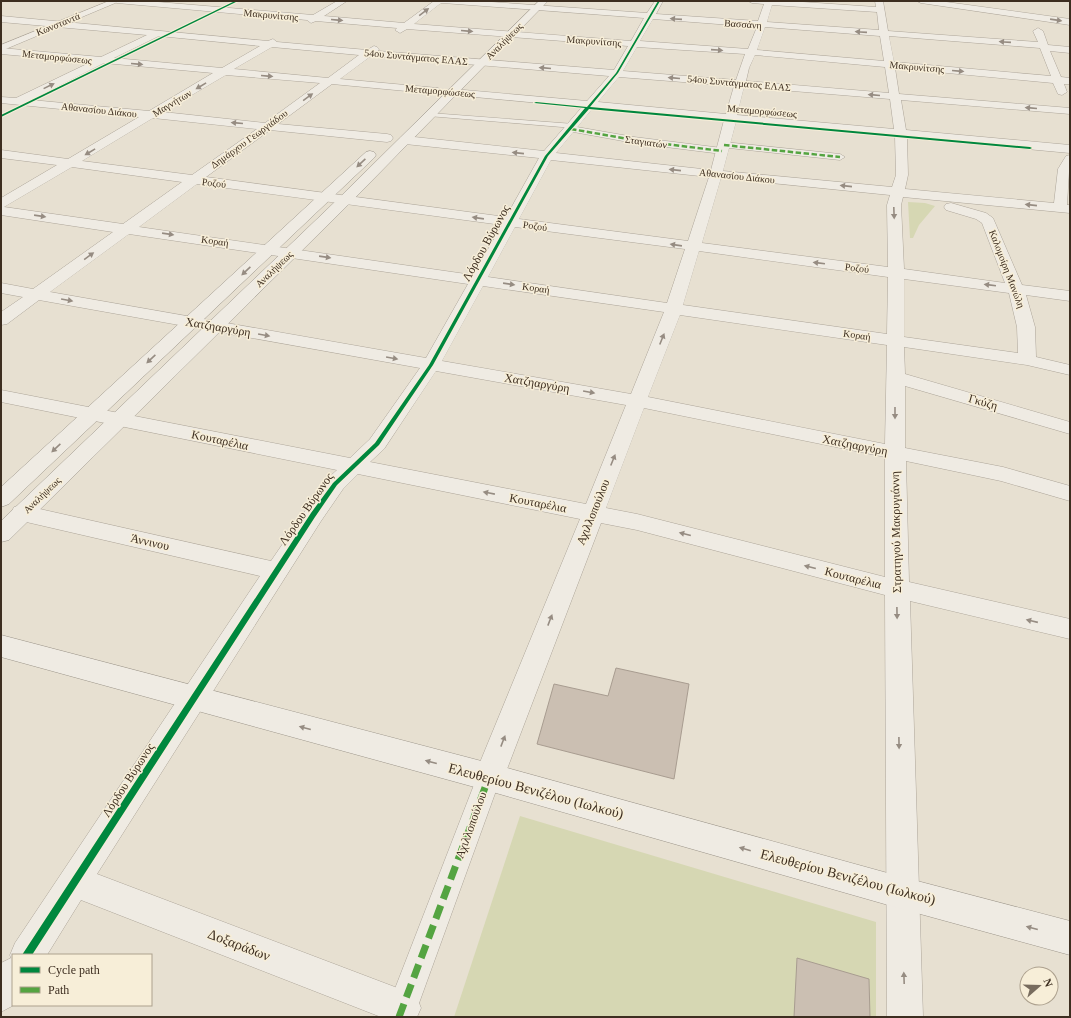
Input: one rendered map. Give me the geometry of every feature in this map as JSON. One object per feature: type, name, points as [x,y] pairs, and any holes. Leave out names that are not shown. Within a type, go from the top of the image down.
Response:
[{"type":"street","name":"Μακρυνίτσης","points":[[116,1],[504,34],[752,52],[1070,81]]},
{"type":"street","name":"Κωνσταντά","points":[[1,48],[116,1]]},
{"type":"street","points":[[1,110],[227,1]]},
{"type":"street","name":"Μαγνήτων","points":[[1,204],[343,1]]},
{"type":"street","name":"Δημάρχου Γεωργιάδου","points":[[1,320],[439,1]]},
{"type":"street","name":"Βασσάνη","points":[[443,1],[655,9],[762,25],[1044,46],[1070,50]]},
{"type":"street","points":[[763,1],[880,5]]},
{"type":"street","name":"Αχιλλοπούλου","points":[[401,1012],[489,777],[674,308],[716,174],[744,68],[752,52],[762,25],[763,1]]},
{"type":"street","points":[[921,1],[1070,22]]},
{"type":"street","name":"Αναλήψεως","points":[[2,498],[387,138],[445,92],[534,4]]},
{"type":"street","name":"Στρατηγού Μακρυγιάννη","points":[[880,5],[900,133],[902,175],[894,205],[896,273],[895,453],[896,589],[906,1017]]},
{"type":"street","points":[[1027,6],[1058,80],[1066,95],[1070,112]]},
{"type":"street","name":"Λόρδου Βύρωνος","points":[[28,954],[193,698],[335,484],[377,444],[431,365],[546,156],[617,73],[655,9]]},
{"type":"street","name":"54ου Συντάγματος ΕΛΑΣ","points":[[1,19],[368,53],[741,83],[1070,112]]},
{"type":"street","name":"Μεταμορφώσεως","points":[[1,51],[1070,149]]},
{"type":"street","name":"Αναλήψεως","points":[[1,534],[345,200],[430,115],[445,92]]},
{"type":"street","name":"Αθανασίου Διάκου","points":[[1,100],[387,138]]},
{"type":"street","name":"Σταγιατών","points":[[572,127],[634,140],[840,157]]},
{"type":"street","name":"Αθανασίου Διάκου","points":[[405,140],[716,174],[1065,208]]},
{"type":"street","name":"Ροζού","points":[[1,154],[1070,296]]},
{"type":"street","points":[[1065,208],[1064,169],[1070,159]]},
{"type":"street","name":"Καλομοίρη Μανώλη","points":[[928,194],[946,205],[981,216],[987,220],[1016,289],[1024,313],[1027,360]]},
{"type":"street","name":"Κοραή","points":[[1,211],[127,228],[1027,360],[1070,370]]},
{"type":"street","name":"Χατζηαργύρη","points":[[1,288],[637,401],[1003,474],[1070,494]]},
{"type":"street","name":"Γκύζη","points":[[895,377],[1070,428]]},
{"type":"street","name":"Κουταρέλια","points":[[1,396],[352,467],[637,522],[896,589],[1070,629]]},
{"type":"street","name":"Άννινου","points":[[22,513],[277,571]]},
{"type":"street","name":"Ελευθερίου Βενιζέλου (Ιωλκού)","points":[[1,646],[489,777],[902,893],[1070,938]]},
{"type":"street","name":"Δοξαράδων","points":[[75,882],[401,1012]]},
{"type":"street","points":[[1,994],[12,978]]},
{"type":"lane","name":"Σταγιατών","points":[[430,115],[572,127]]},
{"type":"green space","points":[[908,202],[925,203],[935,206],[919,225],[913,238],[910,238]]},
{"type":"green space","points":[[520,816],[876,922],[876,1017],[454,1017]]},
{"type":"building","points":[[616,668],[689,684],[674,779],[537,744],[554,684],[608,696]]},
{"type":"building","points":[[797,958],[869,979],[870,1017],[794,1017]]},
{"type":"marked path","points":[[571,129],[634,140],[722,151]]},
{"type":"marked path","points":[[724,145],[840,157]]},
{"type":"marked path","points":[[399,1017],[489,777]]},
{"type":"cycle path","points":[[1,116],[237,1]]},
{"type":"cycle path","points":[[28,954],[313,515],[335,484],[377,444],[431,365],[547,156],[617,73],[659,1]]},
{"type":"cycle path","points":[[536,103],[1030,148]]}]
